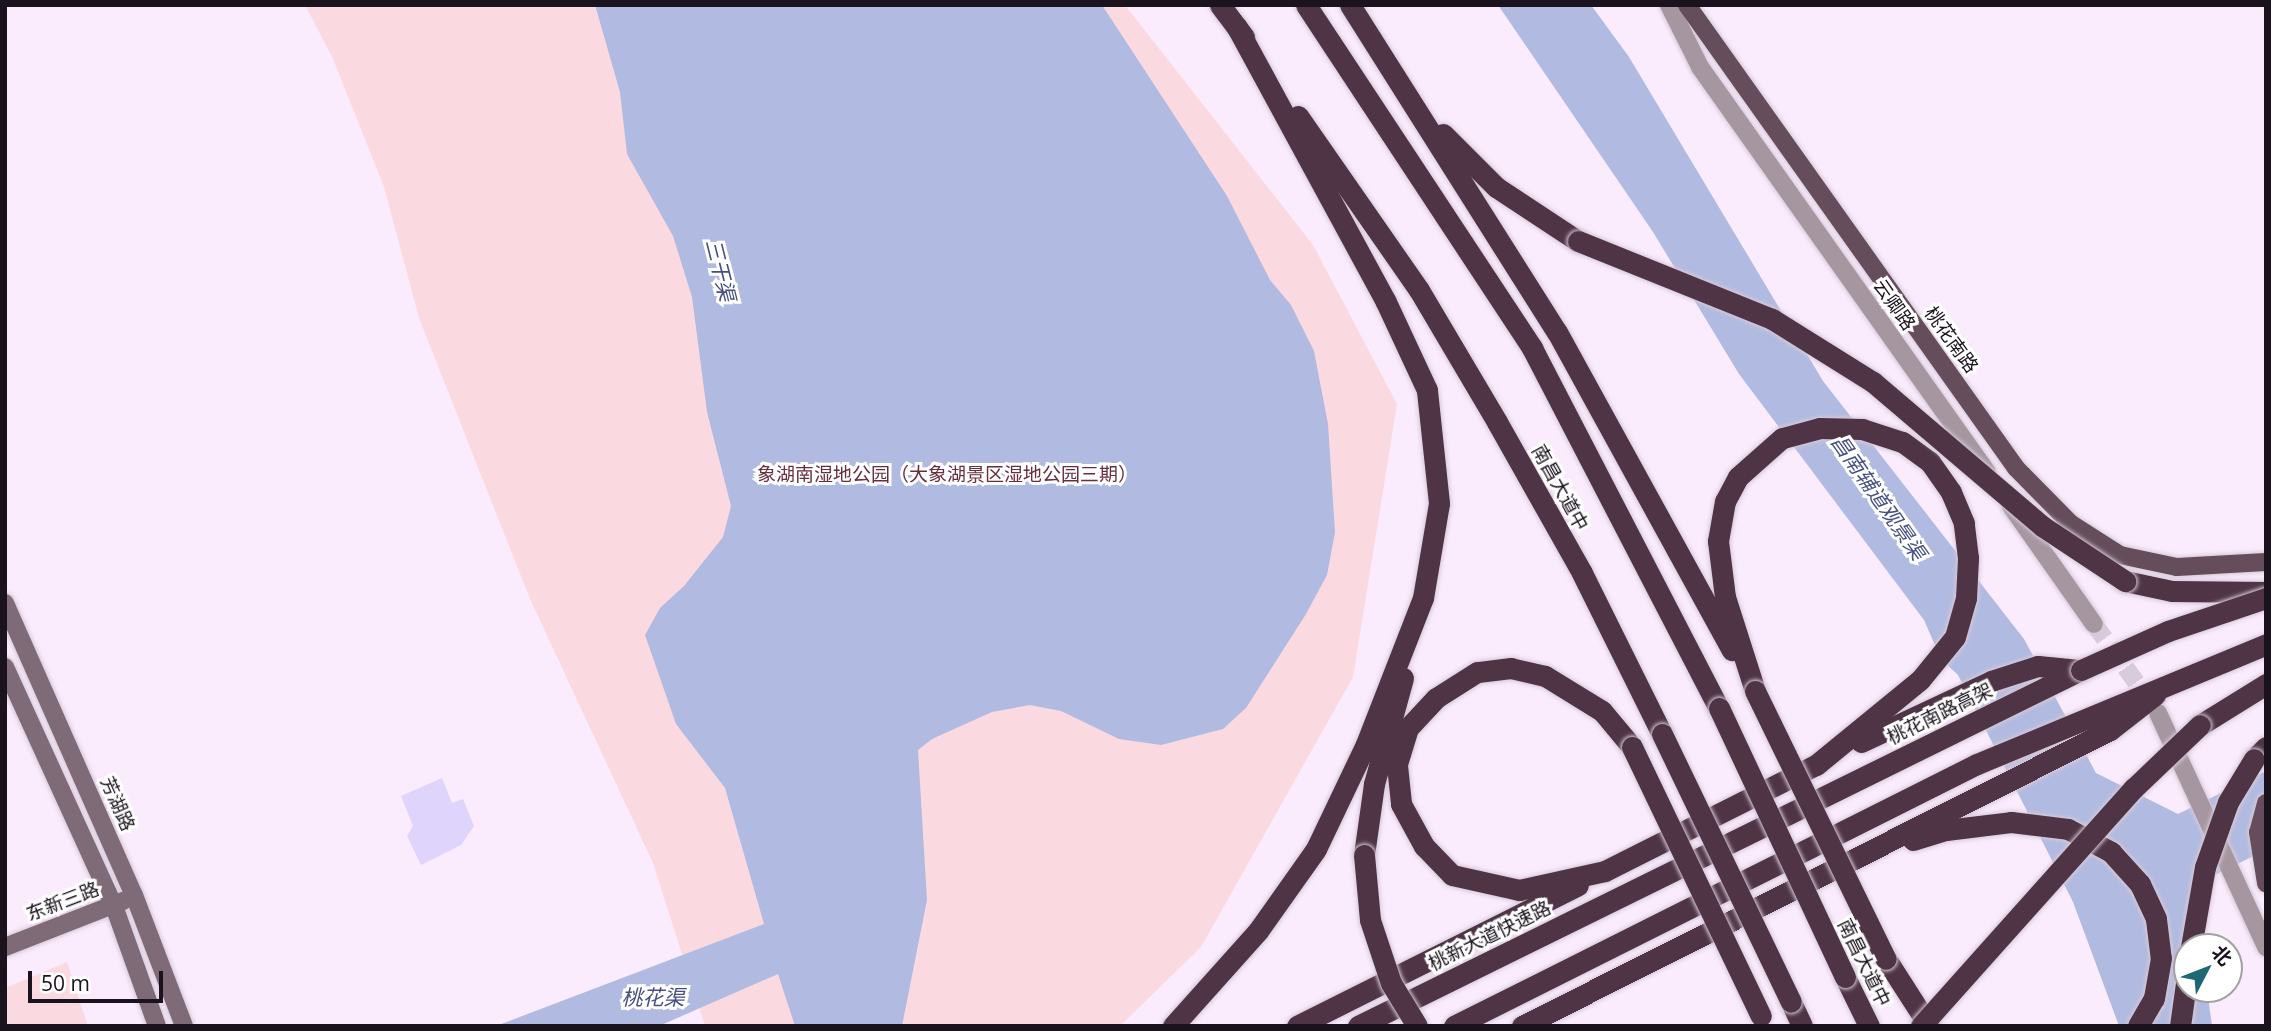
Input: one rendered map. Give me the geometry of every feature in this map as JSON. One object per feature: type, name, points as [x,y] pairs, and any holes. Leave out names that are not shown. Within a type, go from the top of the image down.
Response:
[{"type":"highway","name":"南昌大道中","points":[[1220,5],[1426,302],[1581,573],[1662,734],[1802,1026]]},
{"type":"highway","name":"南昌大道中","points":[[1306,5],[1532,348],[1719,708],[1869,1026]]},
{"type":"highway","points":[[1352,5],[1439,131],[1496,187],[1578,241],[1772,319],[1872,382],[2042,526],[2125,581],[2172,592],[2266,592]]},
{"type":"highway","points":[[1352,5],[1558,332],[1755,691],[1919,1026],[2134,788],[2200,725],[2266,684]]},
{"type":"highway","points":[[1237,27],[1385,300],[1427,390],[1439,503],[1423,598],[1374,785],[1364,855],[1370,920],[1391,983],[1417,1026]]},
{"type":"highway","points":[[1755,691],[1725,597],[1718,541],[1725,501],[1754,458],[1782,438],[1820,428],[1862,429],[1902,442],[1930,461],[1960,513],[1968,558],[1966,598],[1955,637],[1920,681],[1816,765]]},
{"type":"highway","points":[[1173,1026],[1258,931],[1316,849],[1366,744],[1423,598]]},
{"type":"highway","name":"桃花南路高架","points":[[1641,887],[2081,670],[2168,631],[2266,598]]},
{"type":"highway","points":[[1454,1026],[1977,764],[2179,677],[2266,644]]},
{"type":"highway","points":[[1297,1026],[1941,700],[2038,666],[2081,670]]},
{"type":"highway","points":[[1605,871],[1519,890],[1452,875],[1424,846],[1401,804],[1397,765],[1408,728],[1436,698],[1477,672],[1511,668],[1545,676],[1602,711],[1632,747],[1763,1021]]},
{"type":"highway","points":[[1522,1026],[2110,730],[2179,677]]},
{"type":"highway","points":[[2194,933],[2206,867],[2228,802],[2266,747]]},
{"type":"highway","points":[[1813,878],[1946,830],[2011,822],[2068,829],[2111,852],[2140,884],[2156,919],[2161,958],[2154,998],[2138,1026]]},
{"type":"highway","name":"桃新大道快速路","points":[[1358,1026],[1641,887]]},
{"type":"highway","points":[[1886,959],[1929,1026]]},
{"type":"highway","points":[[2180,1026],[2183,1003]]},
{"type":"main road","name":"桃花南路","points":[[1688,5],[2016,468],[2070,523],[2120,555],[2177,567],[2266,562]]},
{"type":"main road","points":[[2265,880],[2258,832],[2266,803]]},
{"type":"street","name":"云卿路","points":[[1669,5],[1700,67],[2094,624]]},
{"type":"street","name":"芳湖路","points":[[5,603],[134,895],[184,1026]]},
{"type":"street","points":[[5,667],[114,906],[157,1026]]},
{"type":"street","points":[[2158,713],[2199,795],[2266,947]]},
{"type":"street","name":"东新三路","points":[[5,947],[114,906],[134,895]]},
{"type":"green space","name":"象湖南湿地公园（大象湖景区湿地公园三期）","points":[[305,5],[1125,5],[1313,245],[1397,404],[1353,677],[1201,947],[1120,1026],[705,1026],[653,863],[530,599],[419,318],[384,187],[333,59]]},
{"type":"green space","points":[[67,962],[88,1026],[5,1026],[5,988]]},
{"type":"water","name":"象湖南湿地公园（大象湖景区湿地公园三期）","points":[[595,5],[1102,5],[1227,196],[1270,280],[1291,305],[1314,351],[1328,424],[1335,532],[1327,575],[1306,614],[1246,708],[1223,729],[1161,745],[1119,739],[1061,711],[1030,705],[992,712],[932,739],[918,750],[927,900],[902,1026],[795,1026],[778,974],[659,1026],[496,1026],[764,924],[725,788],[676,724],[645,635],[660,608],[684,586],[723,537],[731,506],[707,412],[692,297],[673,236],[627,154],[620,92]]},
{"type":"water","name":"昌南辅道观景渠","points":[[1498,5],[1591,5],[1629,57],[1823,381],[2024,639],[2096,773],[2178,814],[2266,771],[2266,850],[2200,882],[2190,933],[2173,933],[2173,1003],[2209,1003],[2212,1026],[2119,1026],[2073,902],[1958,675],[1941,659],[1924,620],[1739,374],[1653,232]]},
{"type":"building","points":[[442,778],[452,803],[463,799],[474,826],[461,845],[421,865],[407,836],[413,826],[401,796]]},
{"type":"tunnel","points":[[2094,624],[2152,704]]},
{"type":"water label","name":"三干渠","points":[[721,270]]},
{"type":"water label","name":"桃花渠","points":[[653,997]]}]
